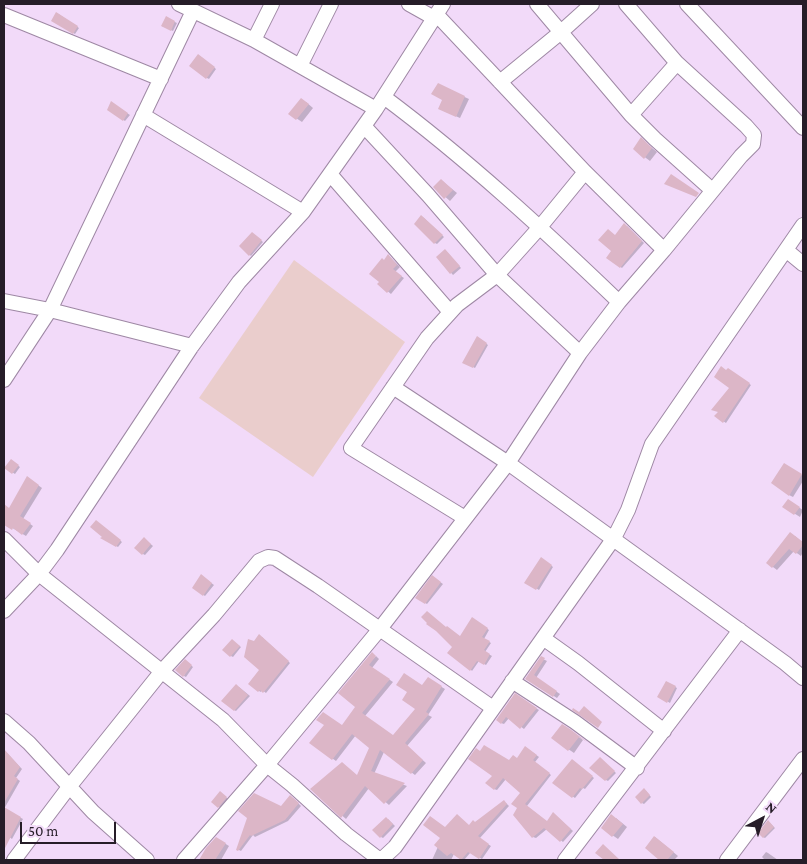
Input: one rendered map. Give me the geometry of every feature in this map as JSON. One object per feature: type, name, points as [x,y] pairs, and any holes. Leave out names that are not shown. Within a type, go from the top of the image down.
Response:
[{"type":"street","points":[[179,4],[254,40],[376,109]]},
{"type":"street","points":[[254,40],[272,4]]},
{"type":"street","points":[[300,66],[331,4]]},
{"type":"street","points":[[409,4],[438,12],[500,82],[585,172],[664,250]]},
{"type":"street","points":[[537,4],[631,114],[655,139],[712,190]]},
{"type":"street","points":[[500,82],[592,4]]},
{"type":"street","points":[[184,860],[267,765],[380,630],[508,463],[580,353],[618,302],[753,144],[754,135],[746,126],[677,63],[626,4]]},
{"type":"street","points":[[688,4],[803,128]]},
{"type":"street","points":[[4,380],[50,310],[193,11]]},
{"type":"street","points":[[4,611],[40,574],[192,346],[239,282],[304,212],[376,109],[438,12]]},
{"type":"street","points":[[4,16],[160,79]]},
{"type":"street","points":[[631,114],[677,63]]},
{"type":"street","points":[[384,97],[435,135],[540,227],[618,302]]},
{"type":"street","points":[[143,116],[304,212]]},
{"type":"street","points":[[364,126],[428,195],[497,275],[580,353]]},
{"type":"street","points":[[465,518],[351,448],[427,338],[450,312],[497,275],[540,227],[585,172]]},
{"type":"street","points":[[330,174],[450,312]]},
{"type":"street","points":[[4,539],[40,574],[223,720],[267,765],[292,784],[346,834],[380,860],[395,847],[614,538],[628,510],[652,444],[803,225]]},
{"type":"street","points":[[786,250],[803,264]]},
{"type":"street","points":[[4,301],[50,310],[192,346]]},
{"type":"street","points":[[393,387],[508,463],[614,538],[803,678]]},
{"type":"street","points":[[14,860],[69,787],[162,671],[214,615],[259,561],[268,557],[275,558],[318,586],[493,708]]},
{"type":"street","points":[[565,860],[637,768],[740,630]]},
{"type":"street","points":[[543,638],[578,663],[664,731]]},
{"type":"street","points":[[512,682],[575,722],[637,768]]},
{"type":"street","points":[[4,721],[29,743],[104,822],[147,860]]},
{"type":"street","points":[[727,860],[803,759]]},
{"type":"shaded area","points":[[294,260],[405,342],[313,477],[199,398]]},
{"type":"building","points":[[56,12],[78,26],[73,34],[51,21]]},
{"type":"building","points":[[166,16],[175,21],[171,31],[161,26]]},
{"type":"building","points":[[198,54],[215,67],[206,79],[189,66]]},
{"type":"building","points":[[438,83],[465,96],[456,117],[438,109],[442,100],[431,94]]},
{"type":"building","points":[[301,98],[309,104],[296,120],[288,114]]},
{"type":"building","points":[[111,101],[128,113],[123,121],[107,110]]},
{"type":"building","points":[[641,137],[652,148],[644,159],[633,149]]},
{"type":"building","points":[[671,174],[699,193],[696,197],[664,184]]},
{"type":"building","points":[[441,179],[453,190],[444,199],[433,187]]},
{"type":"building","points":[[421,215],[443,235],[434,244],[414,224]]},
{"type":"building","points":[[624,223],[642,241],[620,268],[606,258],[611,251],[598,240],[608,229],[615,235]]},
{"type":"building","points":[[252,232],[262,240],[249,256],[239,246]]},
{"type":"building","points":[[445,249],[460,266],[450,274],[436,257]]},
{"type":"building","points":[[388,254],[397,265],[393,269],[402,276],[387,293],[377,284],[379,282],[369,274],[382,258],[384,260]]},
{"type":"building","points":[[477,336],[487,343],[473,368],[462,363]]},
{"type":"building","points":[[721,366],[726,370],[728,368],[750,383],[723,423],[714,416],[718,412],[711,410],[729,388],[714,377]]},
{"type":"building","points":[[11,459],[19,465],[12,474],[4,468]]},
{"type":"building","points":[[784,463],[802,474],[789,496],[771,483]]},
{"type":"building","points":[[27,476],[39,485],[20,516],[31,523],[22,535],[13,528],[12,530],[4,525],[4,504],[9,508]]},
{"type":"building","points":[[788,499],[800,507],[794,515],[782,507]]},
{"type":"building","points":[[96,520],[121,540],[116,547],[100,538],[102,537],[90,527]]},
{"type":"building","points":[[790,532],[803,542],[803,545],[796,554],[789,549],[772,568],[766,563]]},
{"type":"building","points":[[144,537],[151,544],[142,555],[134,548]]},
{"type":"building","points":[[541,557],[552,565],[536,590],[524,583]]},
{"type":"building","points":[[201,574],[212,583],[203,596],[192,588]]},
{"type":"building","points":[[432,575],[441,582],[425,604],[415,598]]},
{"type":"building","points":[[427,611],[460,636],[472,617],[488,628],[482,637],[490,641],[484,650],[490,654],[484,665],[477,661],[470,671],[447,653],[452,647],[426,624],[421,617]]},
{"type":"building","points":[[259,634],[289,661],[263,693],[260,690],[258,692],[248,684],[259,670],[244,657],[248,639],[254,641]]},
{"type":"building","points":[[232,639],[240,646],[230,657],[222,650]]},
{"type":"building","points":[[372,652],[376,656],[369,665],[390,679],[362,713],[393,735],[415,709],[402,700],[407,692],[396,685],[404,673],[422,685],[428,677],[442,686],[426,712],[429,714],[405,743],[423,760],[411,774],[380,750],[371,771],[405,783],[384,804],[365,786],[341,818],[310,789],[342,762],[357,775],[369,748],[352,734],[332,760],[309,743],[324,725],[316,720],[323,712],[342,725],[355,707],[338,693]]},
{"type":"building","points":[[541,656],[545,658],[534,675],[557,691],[553,697],[525,679]]},
{"type":"building","points":[[185,659],[192,665],[183,677],[175,670]]},
{"type":"building","points":[[666,681],[676,686],[667,703],[657,697]]},
{"type":"building","points":[[236,684],[248,695],[234,711],[221,701]]},
{"type":"building","points":[[515,693],[537,708],[520,729],[506,717],[501,724],[496,720]]},
{"type":"building","points":[[584,706],[602,722],[598,728],[572,710],[573,708],[579,712]]},
{"type":"building","points":[[562,724],[587,742],[579,737],[568,751],[551,738]]},
{"type":"building","points":[[484,745],[509,760],[513,755],[517,758],[525,746],[537,755],[533,760],[550,773],[525,804],[547,821],[553,812],[571,829],[560,842],[544,828],[532,838],[513,815],[517,808],[511,804],[520,793],[503,778],[494,790],[485,783],[492,776],[468,759],[476,748],[480,751]]},
{"type":"building","points":[[4,749],[20,767],[14,776],[18,779],[4,803]]},
{"type":"building","points":[[600,757],[615,771],[605,781],[589,768]]},
{"type":"building","points":[[572,759],[593,776],[572,798],[552,783]]},
{"type":"building","points":[[644,788],[650,795],[641,804],[635,797]]},
{"type":"building","points":[[220,791],[227,797],[218,808],[211,802]]},
{"type":"building","points":[[254,793],[281,806],[290,795],[299,803],[285,820],[250,835],[238,851],[236,850],[247,818],[238,811]]},
{"type":"building","points":[[504,800],[507,804],[478,836],[489,844],[479,859],[468,852],[461,860],[451,853],[447,856],[434,845],[440,838],[423,825],[430,816],[445,827],[457,814],[469,825],[473,820],[475,822]]},
{"type":"building","points":[[4,807],[21,817],[4,850]]},
{"type":"building","points":[[611,814],[623,824],[612,837],[601,828]]},
{"type":"building","points":[[386,817],[393,824],[380,838],[372,830]]},
{"type":"building","points":[[768,820],[774,827],[763,838],[758,833]]},
{"type":"building","points":[[654,836],[674,852],[667,860],[659,860],[645,848]]},
{"type":"building","points":[[216,837],[226,843],[215,860],[199,860],[206,848]]},
{"type":"building","points":[[603,844],[620,860],[604,860],[595,853]]}]
